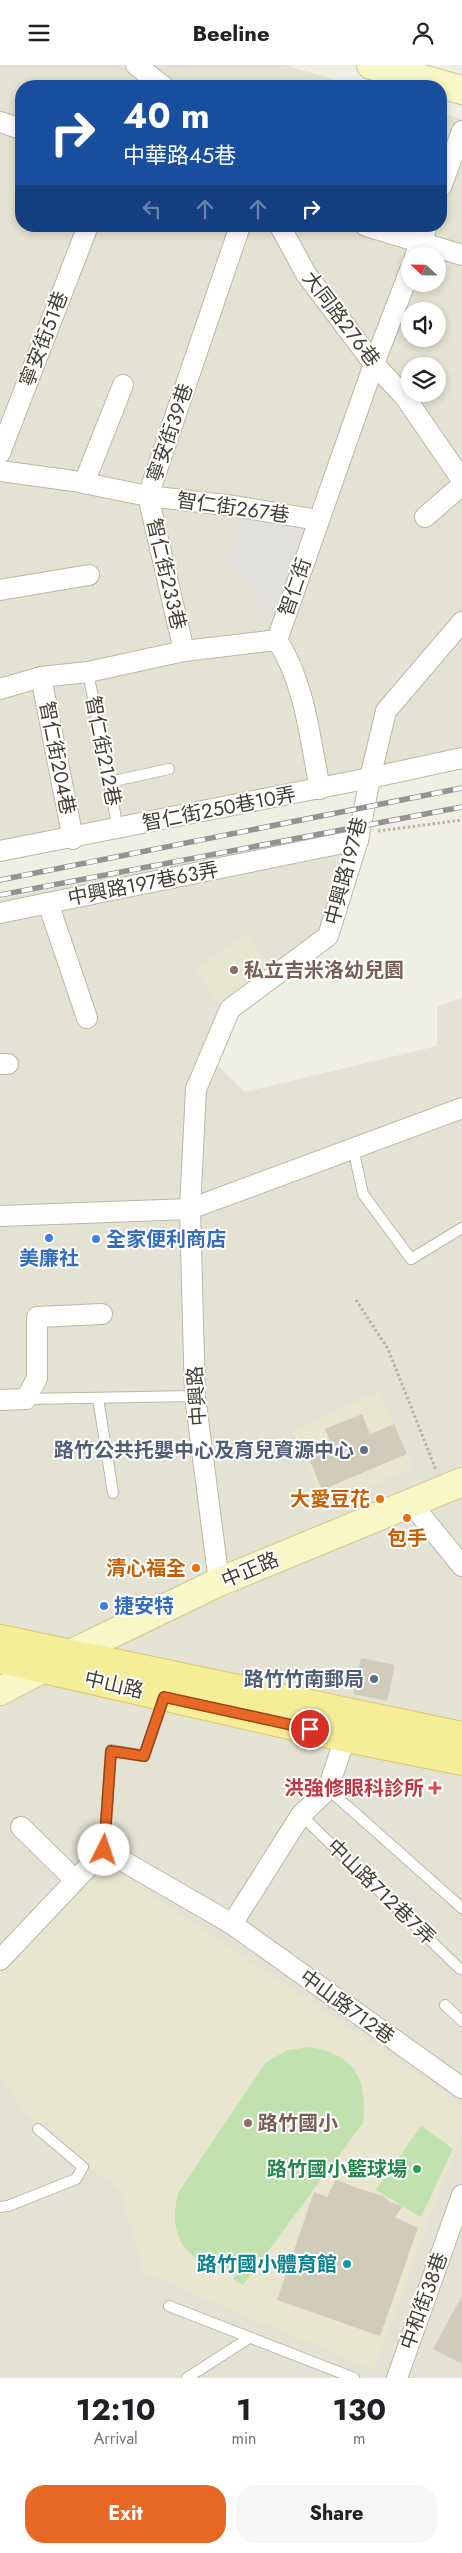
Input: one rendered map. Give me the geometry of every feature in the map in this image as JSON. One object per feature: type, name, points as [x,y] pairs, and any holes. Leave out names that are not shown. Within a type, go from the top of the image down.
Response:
[{"type":"main road","name":"中山路","points":[[0,1639],[70,1654],[349,1726],[462,1761]]},
{"type":"main road","name":"中山路","points":[[0,1659],[164,1697],[349,1726],[462,1736]]},
{"type":"street","points":[[371,65],[426,80]]},
{"type":"street","points":[[138,73],[151,80]]},
{"type":"street","points":[[447,86],[462,90]]},
{"type":"street","points":[[0,122],[15,127]]},
{"type":"street","points":[[447,171],[462,131]]},
{"type":"street","name":"寧安街51巷","points":[[0,453],[86,232]]},
{"type":"street","name":"寧安街39巷","points":[[0,471],[84,483],[148,496],[238,232]]},
{"type":"street","name":"大同路276巷","points":[[283,232],[306,275],[374,364],[405,397],[462,479]]},
{"type":"street","points":[[387,232],[462,255]]},
{"type":"street","name":"智仁街","points":[[0,689],[41,677],[88,672],[184,651],[277,640],[374,364],[401,293]]},
{"type":"street","points":[[84,483],[123,385]]},
{"type":"street","points":[[425,517],[462,485]]},
{"type":"street","name":"智仁街267巷","points":[[148,496],[234,506],[318,521]]},
{"type":"street","name":"智仁街233巷","points":[[148,496],[184,651]]},
{"type":"street","points":[[0,590],[89,575]]},
{"type":"street","points":[[462,622],[386,711],[370,778],[462,758]]},
{"type":"street","points":[[277,640],[286,654],[300,691],[320,789]]},
{"type":"street","name":"智仁街204巷","points":[[41,677],[73,839]]},
{"type":"street","name":"智仁街250巷10弄","points":[[0,851],[73,839],[370,778]]},
{"type":"street","name":"中興路197巷","points":[[190,1209],[196,1089],[230,1009],[328,936],[358,837],[370,778]]},
{"type":"street","name":"中興路197巷63弄","points":[[87,1018],[48,903],[358,837]]},
{"type":"street","points":[[0,913],[48,903]]},
{"type":"street","points":[[0,1215],[190,1209],[462,1108]]},
{"type":"street","name":"中興路","points":[[190,1209],[195,1396],[219,1582]]},
{"type":"street","points":[[0,1400],[26,1399],[37,1378],[37,1317],[102,1314]]},
{"type":"street","name":"中正路","points":[[0,1691],[70,1654],[219,1582],[453,1486]]},
{"type":"street","points":[[411,1503],[462,1566]]},
{"type":"street","points":[[232,1924],[301,1815],[328,1789],[349,1726]]},
{"type":"street","points":[[21,1827],[75,1880]]},
{"type":"street","points":[[0,1960],[104,1850]]},
{"type":"street","name":"中山路712巷","points":[[104,1850],[232,1924],[459,2082]]},
{"type":"street","name":"中和街38巷","points":[[396,2378],[462,2195]]},
{"type":"lane","name":"智仁街212巷","points":[[88,672],[118,829]]},
{"type":"lane","points":[[109,782],[169,769]]},
{"type":"lane","points":[[353,1149],[363,1194],[411,1259],[462,1228]]},
{"type":"lane","points":[[26,1399],[195,1396]]},
{"type":"lane","points":[[98,1398],[113,1493]]},
{"type":"lane","points":[[104,1850],[111,1751],[144,1756],[164,1697]]},
{"type":"lane","points":[[328,1789],[462,1908]]},
{"type":"lane","name":"中山路712巷7弄","points":[[301,1815],[460,1969]]},
{"type":"lane","points":[[446,2005],[462,2021]]},
{"type":"lane","points":[[0,2207],[76,2179],[83,2167],[38,2129]]},
{"type":"lane","points":[[169,2306],[354,2378]]},
{"type":"lane","points":[[187,2378],[249,2338]]},
{"type":"path","points":[[358,837],[462,820]]},
{"type":"path","points":[[356,1299],[388,1349],[453,1486]]},
{"type":"shaded area","points":[[0,65],[285,65],[335,80],[15,80],[15,232],[447,232],[447,115],[462,119],[462,767],[0,856]]},
{"type":"shaded area","points":[[242,508],[306,518],[273,619],[225,560]]},
{"type":"shaded area","points":[[368,826],[336,939],[238,1017],[216,1064],[245,1092],[437,1046],[437,1006],[462,998],[462,2378],[0,2378],[0,899]]},
{"type":"shaded area","name":"私立吉米洛幼兒園","points":[[246,933],[273,970],[222,1007],[195,970]]},
{"type":"shaded area","name":"路竹公共托嬰中心及育兒資源中心","points":[[380,1391],[413,1467],[324,1507],[291,1431]]},
{"type":"shaded area","name":"路竹國小","points":[[103,1862],[462,2104],[462,2131],[374,2370],[144,2273],[120,2191],[25,2115],[0,2075],[0,1968]]},
{"type":"green space","points":[[310,2047],[338,2056],[355,2071],[363,2094],[363,2123],[243,2285],[233,2279],[238,2271],[221,2269],[207,2264],[186,2249],[179,2238],[176,2225],[175,2210],[178,2193],[266,2062],[288,2050]]},
{"type":"green space","name":"路竹國小籃球場","points":[[421,2126],[453,2149],[421,2217],[376,2190]]},
{"type":"building","name":"路竹公共托嬰中心及育兒資源中心","points":[[362,1414],[370,1434],[394,1424],[407,1454],[322,1490],[308,1456],[332,1446],[325,1429]]},
{"type":"building","name":"路竹竹南郵局","points":[[361,1658],[395,1665],[387,1701],[353,1694]]},
{"type":"building","name":"路竹國小體育館","points":[[336,2179],[354,2187],[384,2196],[390,2202],[403,2206],[395,2217],[418,2228],[380,2336],[277,2300],[314,2192],[327,2197]]},
{"type":"building","points":[[462,2296],[462,2364],[433,2349]]},
{"type":"railway","points":[[0,880],[462,788]]},
{"type":"railway","points":[[0,895],[462,807]]},
{"type":"place","name":"私立吉米洛幼兒園","points":[[234,970]]},
{"type":"place","name":"美廉社","points":[[49,1238]]},
{"type":"place","name":"全家便利商店","points":[[96,1239]]},
{"type":"place","name":"路竹公共托嬰中心及育兒資源中心","points":[[364,1450]]},
{"type":"place","name":"大愛豆花","points":[[380,1499]]},
{"type":"place","name":"包手","points":[[407,1518]]},
{"type":"place","name":"清心福全","points":[[196,1568]]},
{"type":"place","name":"捷安特","points":[[104,1606]]},
{"type":"place","name":"路竹竹南郵局","points":[[374,1679]]},
{"type":"place","name":"洪強修眼科診所","points":[[435,1788]]},
{"type":"place","name":"路竹國小","points":[[248,2123]]},
{"type":"place","name":"路竹國小籃球場","points":[[417,2169]]},
{"type":"place","name":"路竹國小體育館","points":[[347,2264]]},
{"type":"route","points":[[104,1850],[111,1751],[144,1756],[164,1697],[310,1729]]}]
